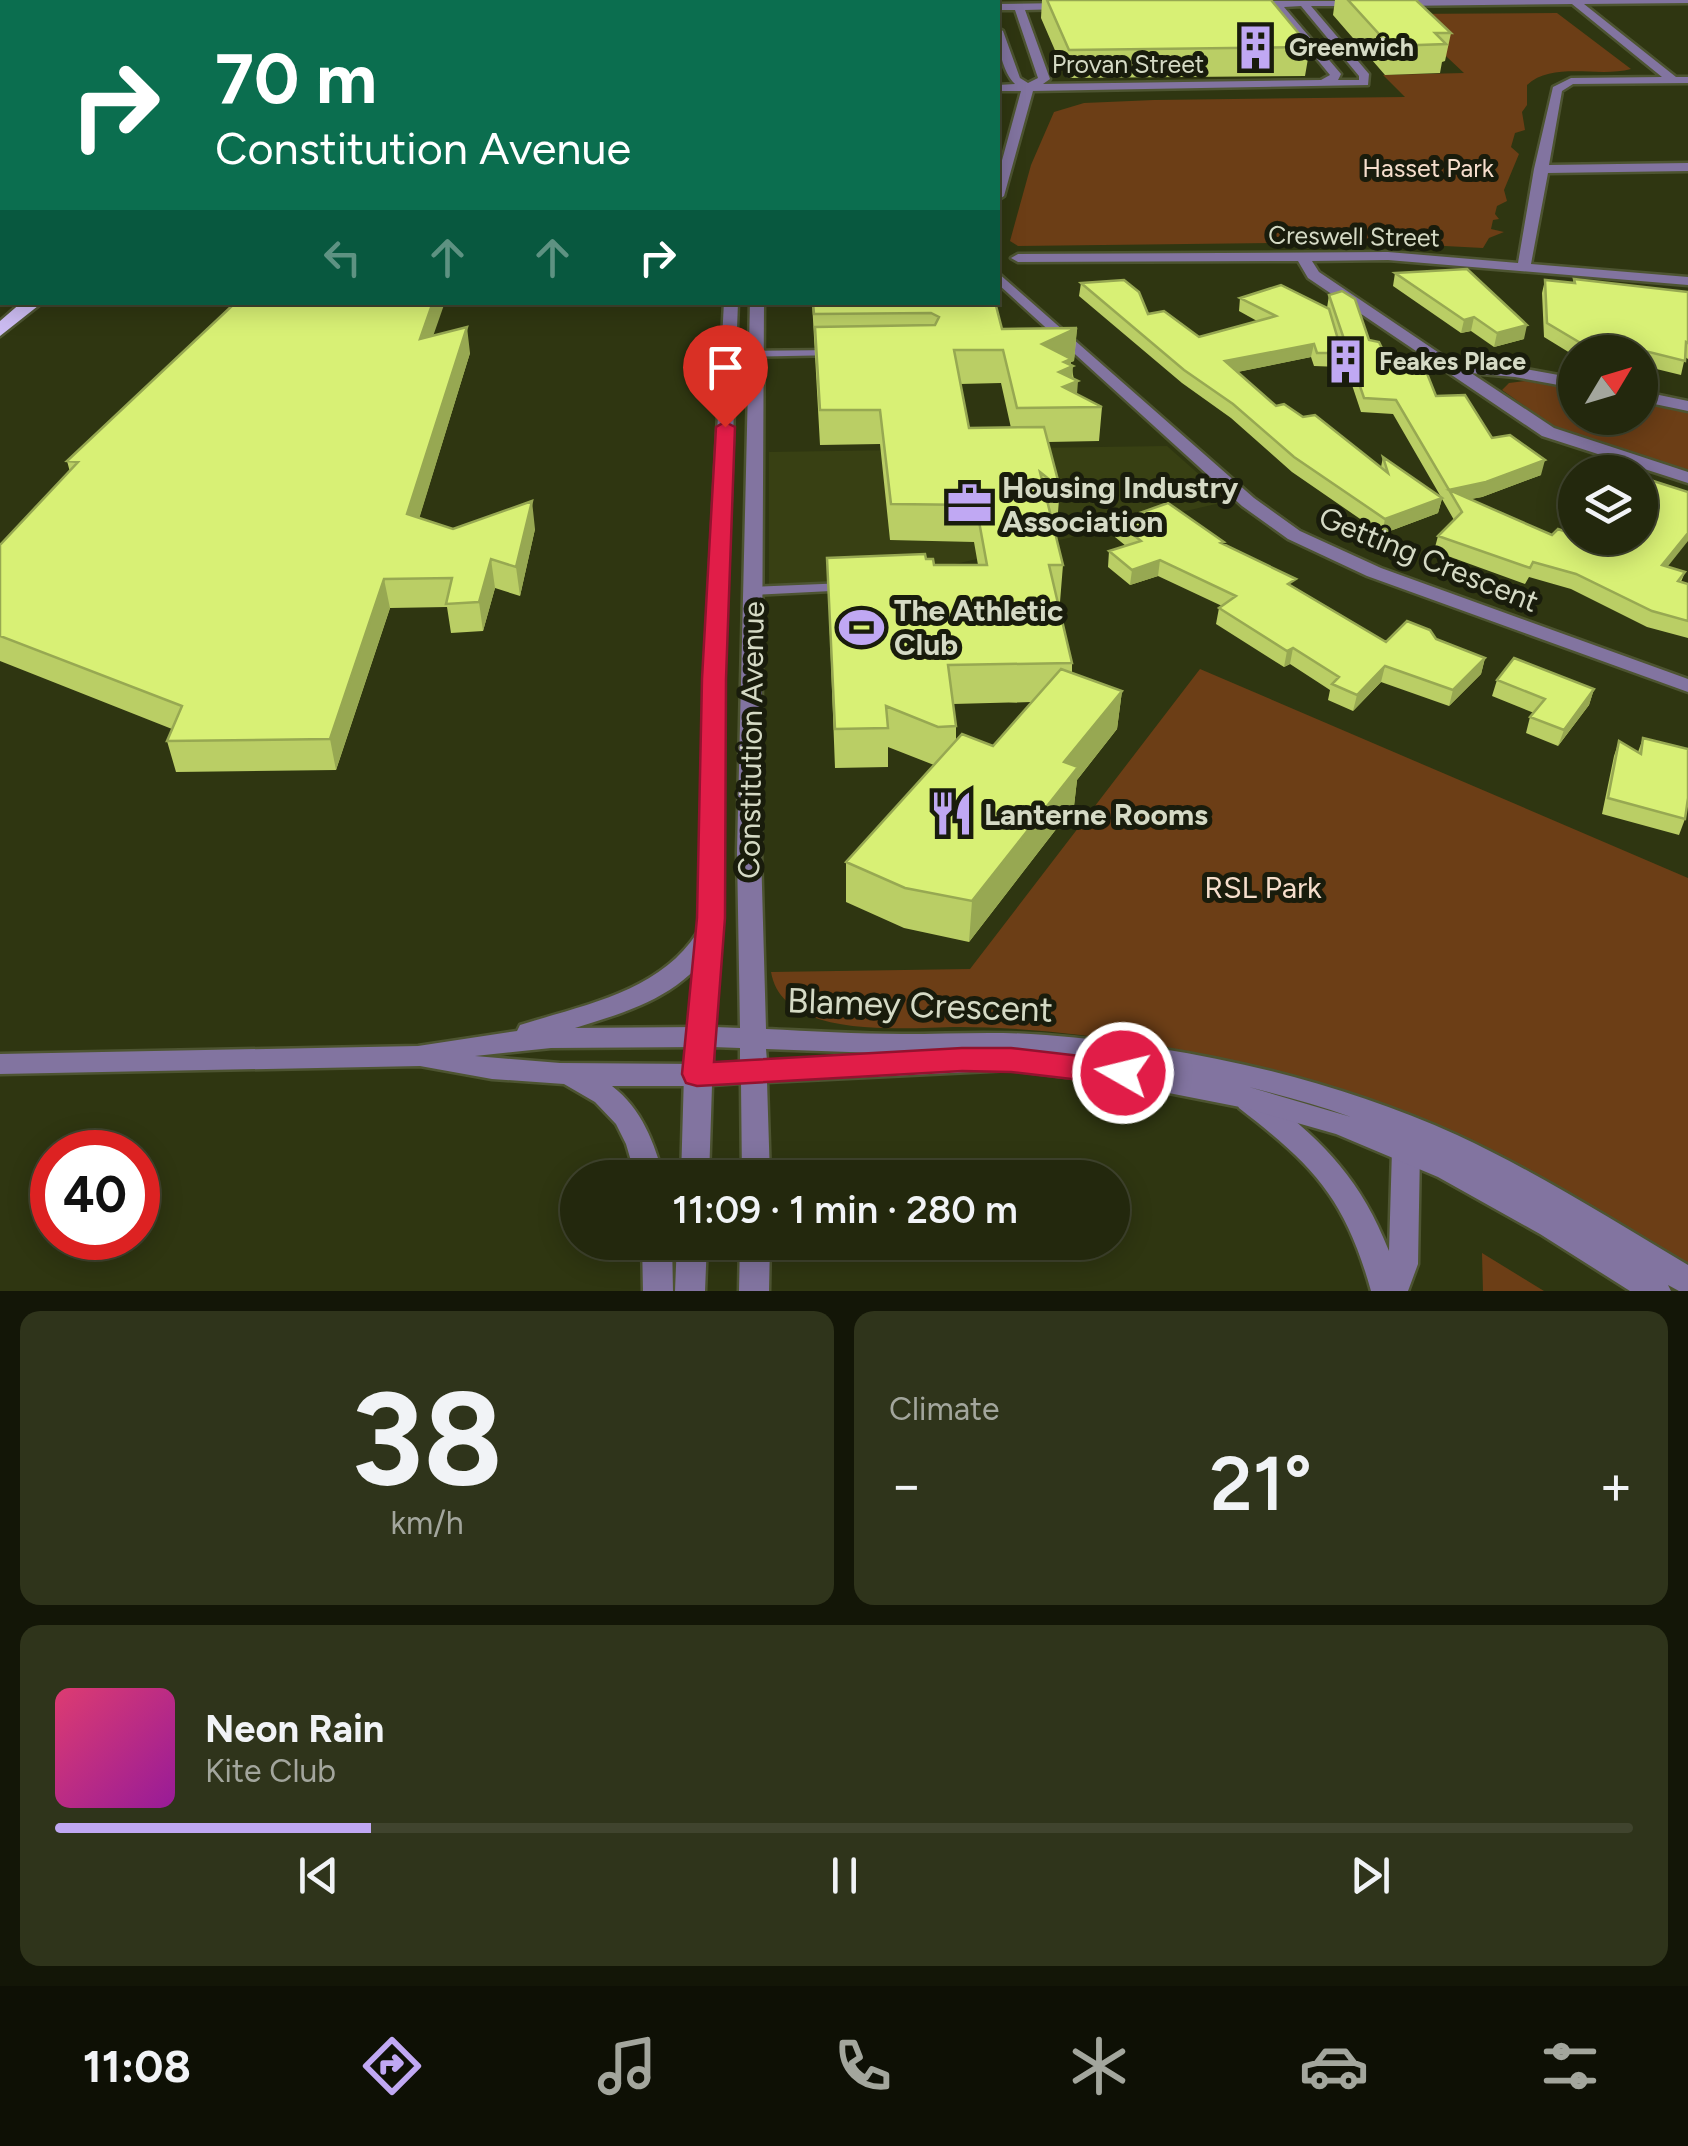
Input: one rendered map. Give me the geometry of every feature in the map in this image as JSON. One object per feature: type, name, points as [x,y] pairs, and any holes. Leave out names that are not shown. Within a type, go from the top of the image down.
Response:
[{"type":"main road","points":[[317,0],[358,0]]},
{"type":"main road","points":[[0,330],[30,305]]},
{"type":"street","points":[[1238,4],[1688,0]]},
{"type":"street","points":[[1574,1],[1673,80]]},
{"type":"street","points":[[1278,4],[1330,67],[1336,79],[1320,85]]},
{"type":"street","points":[[1304,4],[1357,66]]},
{"type":"street","points":[[1001,174],[1028,87],[1044,80],[1018,6]]},
{"type":"street","points":[[1000,7],[1080,6]]},
{"type":"street","points":[[1000,36],[1031,41]]},
{"type":"street","points":[[1000,39],[1015,80],[1028,87]]},
{"type":"street","points":[[1009,64],[1038,64]]},
{"type":"street","points":[[1330,67],[1357,66]]},
{"type":"street","name":"Provan Street","points":[[1000,88],[1364,83],[1367,80],[1357,66]]},
{"type":"street","points":[[1524,266],[1556,89],[1570,81],[1688,80]]},
{"type":"street","points":[[1540,168],[1688,167]]},
{"type":"street","name":"Creswell Street","points":[[1000,268],[1014,264],[1012,254],[1397,256],[1688,282]]},
{"type":"street","points":[[1302,256],[1314,275],[1553,434],[1688,478]]},
{"type":"street","name":"Getting Crescent","points":[[1000,280],[1233,490],[1294,535],[1374,572],[1688,686]]},
{"type":"street","name":"Constitution Avenue","points":[[695,1160],[697,1074],[711,918],[718,596],[731,305]]},
{"type":"street","name":"Constitution Avenue","points":[[756,1160],[749,836],[757,305]]},
{"type":"street","points":[[1450,366],[1558,380]]},
{"type":"street","points":[[1658,400],[1688,406]]},
{"type":"street","points":[[718,596],[754,593]]},
{"type":"street","points":[[0,1064],[418,1056],[489,1043],[602,1007],[676,977],[699,954],[711,918]]},
{"type":"street","name":"Blamey Crescent","points":[[489,1043],[563,1038],[752,1038],[905,1044],[989,1041],[1094,1050],[1262,1081],[1532,1188],[1688,1280]]},
{"type":"street","points":[[418,1056],[470,1066],[541,1072],[589,1084],[618,1104],[642,1160]]},
{"type":"street","name":"Blamey Crescent","points":[[541,1072],[697,1074],[1011,1060],[1123,1073],[1245,1097],[1342,1125],[1406,1138],[1656,1291]]},
{"type":"street","points":[[1245,1097],[1304,1143],[1340,1180],[1390,1291]]},
{"type":"street","points":[[1390,1291],[1403,1264],[1406,1138]]},
{"type":"street","points":[[658,1260],[658,1291]]},
{"type":"street","points":[[690,1291],[691,1260]]},
{"type":"street","points":[[754,1260],[754,1291]]},
{"type":"lane","points":[[729,354],[856,353]]},
{"type":"lane","points":[[754,593],[871,586]]},
{"type":"shaded area","points":[[1167,446],[1229,501],[873,583],[769,585],[769,452]]},
{"type":"green space","name":"Hasset Park","points":[[1557,13],[1631,69],[1550,74],[1527,85],[1527,105],[1522,112],[1525,130],[1515,133],[1511,147],[1519,154],[1504,190],[1507,201],[1497,206],[1495,214],[1499,219],[1493,220],[1491,229],[1504,232],[1489,238],[1483,248],[1369,242],[1018,246],[1010,241],[1031,165],[1054,112],[1084,103],[1154,100],[1405,97],[1383,75],[1464,73],[1401,14]]},
{"type":"green space","points":[[1525,381],[1558,386],[1558,430],[1502,390],[1509,383]]},
{"type":"green space","points":[[1658,406],[1688,412],[1688,472],[1658,462],[1658,455],[1635,455],[1572,435],[1658,435]]},
{"type":"green space","name":"RSL Park","points":[[1200,669],[1688,878],[1688,1267],[1485,1149],[1338,1089],[1236,1061],[1080,1035],[989,1028],[851,1026],[798,1010],[780,994],[771,972],[970,969]]},
{"type":"green space","points":[[1482,1253],[1544,1291],[1483,1291]]},
{"type":"building","points":[[1047,0],[1271,0],[1310,47],[1069,50]]},
{"type":"building","points":[[1348,0],[1416,0],[1451,33],[1435,33],[1446,44],[1390,46]]},
{"type":"building","points":[[1467,269],[1527,325],[1497,333],[1474,317],[1464,320],[1395,273]]},
{"type":"building","points":[[1574,279],[1688,292],[1685,361],[1658,354],[1658,335],[1567,335],[1547,323],[1545,280],[1575,283]]},
{"type":"building","points":[[1124,280],[1139,292],[1148,314],[1164,311],[1199,337],[1276,316],[1240,298],[1281,285],[1329,309],[1342,353],[1317,353],[1314,344],[1225,361],[1276,406],[1284,404],[1303,417],[1315,415],[1388,473],[1383,457],[1442,498],[1385,519],[1294,457],[1081,283]]},
{"type":"building","points":[[1342,291],[1355,299],[1369,340],[1379,342],[1392,369],[1426,371],[1436,396],[1465,395],[1492,438],[1510,435],[1545,460],[1486,482],[1449,490],[1396,400],[1364,398],[1329,295]]},
{"type":"building","points":[[233,305],[432,305],[420,339],[467,327],[407,514],[453,529],[532,501],[516,567],[491,559],[479,602],[446,604],[452,578],[384,579],[330,739],[167,741],[182,706],[0,636],[0,545],[78,462],[67,461]]},
{"type":"building","points":[[813,305],[996,305],[1002,329],[1077,328],[1042,344],[1071,359],[1064,362],[1073,366],[1059,372],[1078,381],[1063,387],[1102,407],[1017,408],[1003,350],[954,350],[969,428],[1044,427],[1060,488],[1040,472],[1063,565],[1049,565],[1072,663],[948,665],[956,726],[938,727],[886,706],[888,728],[835,729],[827,558],[925,554],[926,559],[933,559],[934,565],[987,565],[976,505],[891,504],[880,410],[820,410],[815,327],[935,325],[939,317],[931,313],[814,314]]},
{"type":"building","points":[[1658,482],[1688,492],[1688,533],[1662,565],[1685,572],[1678,581],[1688,584],[1688,621],[1652,611],[1576,574],[1533,562],[1530,568],[1438,536],[1462,512],[1449,490],[1552,535],[1558,529],[1558,555],[1658,555]]},
{"type":"building","points":[[1168,503],[1224,542],[1221,543],[1296,579],[1288,584],[1386,642],[1407,621],[1430,630],[1436,639],[1485,658],[1453,690],[1385,666],[1357,695],[1332,684],[1339,677],[1293,648],[1287,651],[1219,608],[1236,596],[1160,560],[1132,570],[1109,551],[1141,541],[1117,521]]},
{"type":"building","points":[[1514,658],[1594,689],[1564,730],[1530,717],[1545,699],[1497,680]]},
{"type":"building","points":[[1061,669],[1122,691],[1064,762],[1078,767],[972,901],[905,888],[846,862],[962,734],[993,746]]},
{"type":"building","points":[[1643,738],[1688,749],[1685,819],[1608,798],[1619,741],[1641,754]]},
{"type":"place","name":"Greenwich","points":[[1256,47]]},
{"type":"place","name":"Feakes Place","points":[[1346,361]]},
{"type":"place","name":"Housing Industry Association","points":[[969,504]]},
{"type":"place","name":"The Athletic Club","points":[[861,627]]},
{"type":"place","name":"Lanterne Rooms","points":[[951,814]]},
{"type":"route","points":[[725,427],[714,679],[711,918],[697,1074],[962,1060],[1011,1060],[1123,1073]]}]
